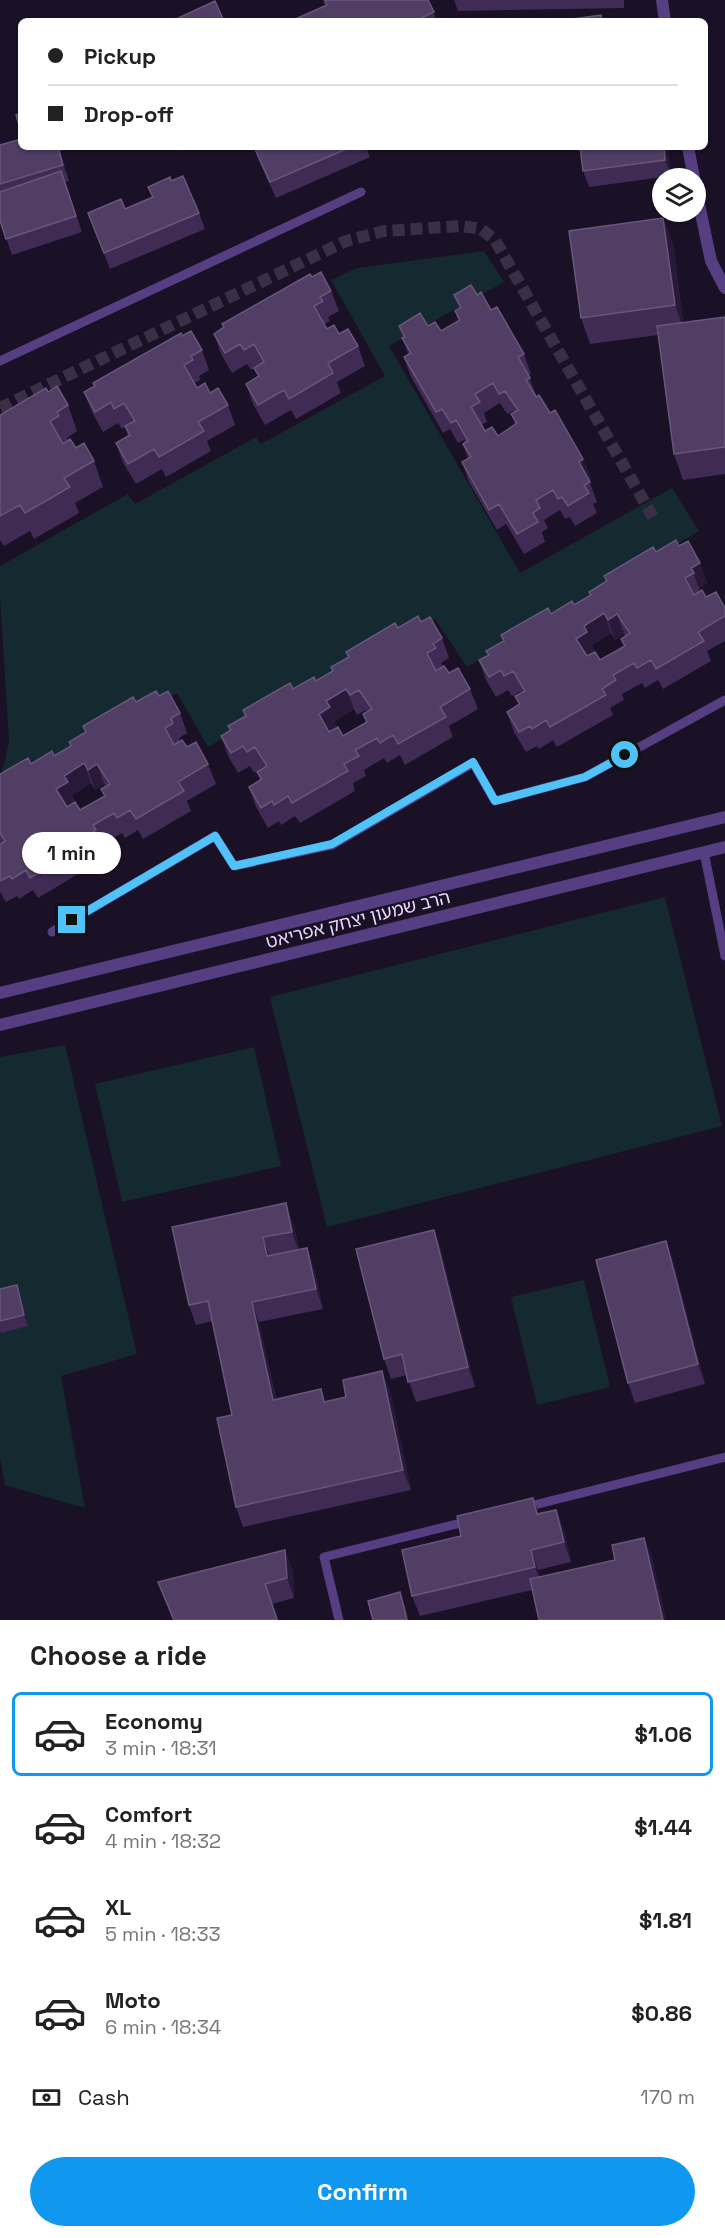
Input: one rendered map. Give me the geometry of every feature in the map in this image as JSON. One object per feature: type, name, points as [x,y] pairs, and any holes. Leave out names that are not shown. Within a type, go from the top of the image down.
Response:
[{"type":"street","points":[[662,0],[665,18]]},
{"type":"street","points":[[689,150],[692,168]]},
{"type":"street","points":[[703,222],[711,261],[725,288]]},
{"type":"street","name":"הרב שמעון יצחק אפריאט","points":[[0,993],[725,817]]},
{"type":"street","name":"הרב שמעון יצחק אפריאט","points":[[0,1025],[725,847]]},
{"type":"lane","points":[[0,361],[361,192]]},
{"type":"lane","points":[[52,932],[215,836],[234,866],[332,844],[473,762],[495,801],[585,777],[725,700]]},
{"type":"lane","points":[[704,852],[725,956]]},
{"type":"lane","points":[[519,1509],[725,1457]]},
{"type":"lane","points":[[339,1620],[324,1557],[484,1517]]},
{"type":"shaded area","points":[[484,251],[504,282],[389,346],[520,573],[672,488],[699,531],[467,667],[435,619],[208,747],[177,693],[0,792],[9,741],[0,566],[128,494],[135,504],[256,437],[261,444],[385,376],[331,280],[357,268]]},
{"type":"shaded area","points":[[665,897],[722,1126],[327,1227],[270,997]]},
{"type":"shaded area","points":[[65,1045],[137,1354],[61,1376],[85,1508],[5,1485],[0,1458],[0,1057]]},
{"type":"shaded area","points":[[254,1047],[281,1166],[122,1202],[95,1084]]},
{"type":"shaded area","points":[[584,1280],[610,1387],[537,1405],[511,1297]]},
{"type":"building","points":[[325,0],[428,0],[434,12],[421,18],[298,18],[327,5]]},
{"type":"building","points":[[215,1],[223,18],[178,18]]},
{"type":"building","points":[[601,15],[602,18],[580,18]]},
{"type":"building","points":[[18,140],[18,150],[59,150],[63,165],[0,184],[0,145]]},
{"type":"building","points":[[255,150],[344,150],[270,182]]},
{"type":"building","points":[[580,150],[664,150],[665,160],[583,171]]},
{"type":"building","points":[[61,171],[76,216],[6,239],[0,220],[0,192]]},
{"type":"building","points":[[183,176],[199,213],[104,253],[88,213],[121,199],[125,209],[153,197],[148,187],[170,177],[171,181]]},
{"type":"building","points":[[652,220],[652,222],[664,222],[675,305],[581,318],[569,231]]},
{"type":"building","points":[[321,272],[331,291],[320,297],[323,301],[314,306],[327,329],[334,325],[339,334],[348,329],[358,346],[328,363],[333,373],[289,399],[284,390],[258,405],[246,384],[259,376],[254,368],[264,362],[254,344],[244,350],[240,344],[225,353],[214,334],[224,327],[222,324],[310,274],[312,277]]},
{"type":"building","points":[[471,285],[477,295],[481,292],[491,310],[497,307],[524,354],[518,357],[530,378],[526,380],[536,397],[539,395],[550,413],[555,410],[583,459],[579,462],[590,482],[584,485],[589,493],[568,506],[562,497],[558,499],[553,490],[536,500],[540,508],[533,513],[538,522],[517,534],[499,504],[489,510],[462,462],[471,457],[463,444],[468,441],[456,420],[451,423],[442,409],[436,412],[404,357],[411,353],[402,338],[405,337],[399,326],[420,313],[428,326],[435,322],[441,331],[460,320],[455,311],[461,307],[454,295]],"holes":[[[493,383],[499,394],[505,391],[518,410],[511,414],[517,423],[498,436],[492,427],[485,431],[471,407],[480,402],[475,394]]]},
{"type":"building","points":[[725,317],[725,447],[674,454],[657,326]]},
{"type":"building","points":[[191,331],[202,350],[191,356],[193,360],[184,365],[197,388],[205,383],[210,393],[218,388],[228,405],[198,422],[204,431],[159,457],[154,449],[128,464],[116,443],[130,435],[125,426],[135,421],[124,403],[114,409],[111,402],[95,412],[84,392],[95,386],[93,383],[181,333],[182,336]]},
{"type":"building","points":[[57,386],[68,405],[57,412],[59,416],[50,421],[63,444],[70,439],[76,448],[84,443],[94,461],[64,478],[70,487],[25,513],[20,505],[0,516],[0,415],[46,388],[48,392]]},
{"type":"building","points":[[676,540],[679,546],[688,541],[700,563],[691,568],[694,573],[685,578],[694,595],[702,590],[706,597],[716,592],[725,608],[725,616],[698,632],[704,641],[656,669],[651,660],[637,668],[634,663],[613,675],[616,680],[602,689],[606,695],[550,727],[546,720],[532,729],[530,726],[519,732],[507,712],[520,704],[515,696],[525,691],[513,671],[504,676],[501,670],[489,677],[479,660],[489,655],[486,651],[504,641],[501,635],[548,608],[551,614],[572,601],[574,605],[591,595],[589,592],[607,581],[604,576],[653,547],[656,552]],"holes":[[[604,613],[608,620],[617,614],[630,633],[621,639],[625,646],[600,660],[595,652],[587,656],[576,639],[587,632],[584,626]]]},
{"type":"building","points":[[418,616],[421,622],[430,617],[442,638],[433,644],[436,648],[427,653],[436,671],[444,666],[449,673],[458,668],[470,689],[440,707],[446,717],[398,744],[393,735],[380,743],[377,738],[355,750],[359,756],[344,764],[348,771],[292,803],[288,796],[274,805],[272,801],[261,808],[249,787],[262,779],[257,772],[267,766],[255,747],[247,752],[243,746],[231,753],[221,736],[231,730],[228,726],[246,716],[243,710],[290,683],[293,689],[314,677],[316,681],[333,671],[331,667],[349,657],[346,652],[395,623],[398,628]],"holes":[[[346,689],[350,695],[359,690],[372,709],[363,714],[367,722],[343,736],[338,727],[329,732],[319,714],[330,707],[326,701]]]},
{"type":"building","points":[[156,691],[159,696],[168,691],[180,713],[171,718],[173,723],[165,728],[174,745],[182,740],[187,747],[196,742],[208,764],[178,782],[184,791],[136,819],[130,810],[117,818],[114,813],[93,825],[96,830],[82,839],[86,845],[30,878],[26,870],[12,879],[10,876],[0,881],[0,844],[5,841],[0,833],[0,774],[28,758],[31,764],[52,751],[54,756],[71,746],[69,742],[86,732],[83,726],[133,697],[136,702]],"holes":[[[84,763],[88,770],[97,764],[110,784],[101,789],[105,796],[80,810],[75,802],[67,807],[56,789],[68,782],[64,776]]]},
{"type":"building","points":[[286,1203],[292,1232],[263,1237],[267,1256],[307,1248],[316,1289],[252,1302],[273,1400],[321,1389],[324,1402],[346,1397],[343,1380],[382,1371],[403,1470],[236,1507],[217,1418],[232,1415],[208,1301],[189,1305],[172,1227]]},
{"type":"building","points":[[434,1230],[468,1367],[408,1382],[402,1354],[384,1359],[356,1249]]},
{"type":"building","points":[[666,1241],[698,1364],[628,1383],[596,1260]]},
{"type":"building","points":[[17,1285],[24,1315],[0,1321],[0,1289]]},
{"type":"building","points":[[533,1498],[537,1514],[556,1510],[564,1542],[531,1550],[535,1567],[412,1596],[402,1550],[461,1536],[457,1516]]},
{"type":"building","points":[[644,1538],[663,1620],[539,1620],[530,1579],[615,1560],[612,1545]]},
{"type":"building","points":[[285,1550],[287,1578],[265,1584],[276,1620],[174,1620],[158,1582]]},
{"type":"building","points":[[400,1592],[407,1620],[373,1620],[368,1601]]},
{"type":"tunnel","points":[[0,408],[346,241],[384,231],[461,226],[481,229],[495,240],[653,517]]},
{"type":"route","points":[[72,920],[215,836],[234,866],[332,844],[473,762],[495,801],[585,777],[625,755]]}]
